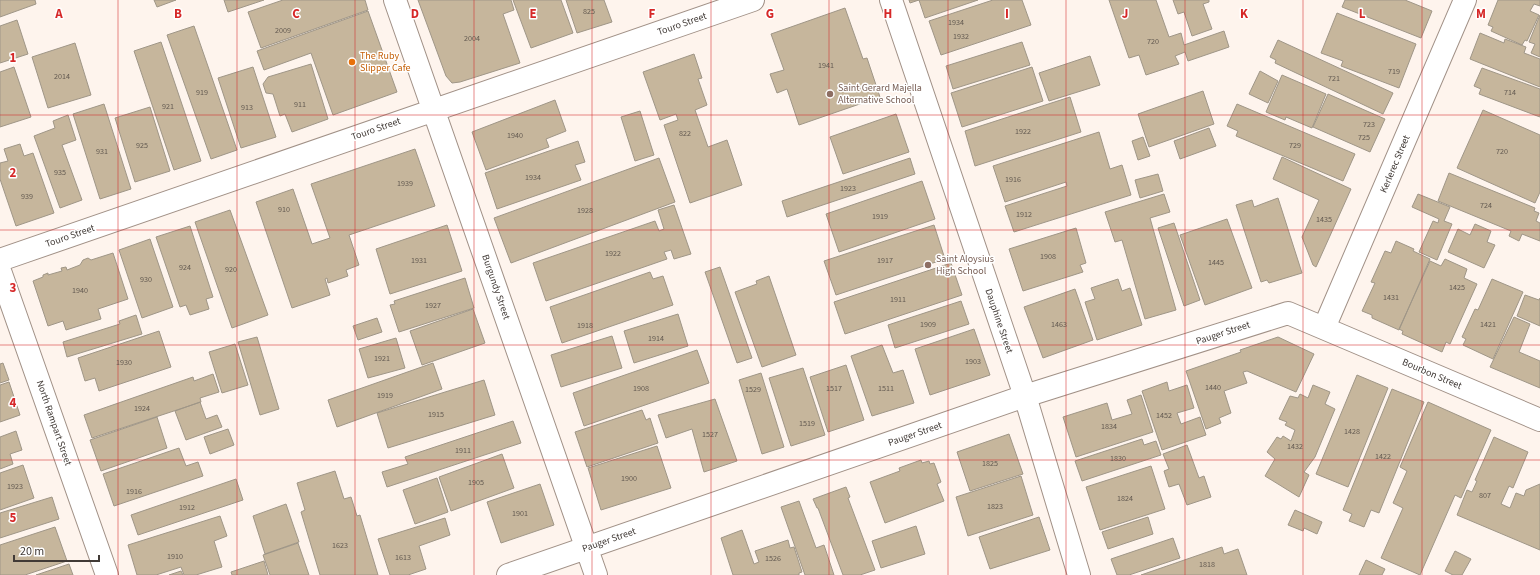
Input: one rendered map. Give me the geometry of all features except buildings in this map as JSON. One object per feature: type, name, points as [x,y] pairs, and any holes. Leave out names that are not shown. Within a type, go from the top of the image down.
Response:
[{"type":"street","name":"Burgundy Street","points":[[395,0],[596,575]]},
{"type":"street","name":"Touro Street","points":[[0,260],[752,0]]},
{"type":"street","name":"Dauphine Street","points":[[891,0],[1024,396],[1079,575]]},
{"type":"street","name":"Kerlerec Street","points":[[1324,328],[1465,0]]},
{"type":"street","name":"North Rampart Street","points":[[0,271],[107,575]]},
{"type":"street","name":"Pauger Street","points":[[508,575],[1024,396],[1288,313],[1324,328]]},
{"type":"street","name":"Bourbon Street","points":[[1324,328],[1540,420]]},
{"type":"place","name":"The Ruby Slipper Cafe","points":[[352,62]]},
{"type":"place","name":"Saint Gerard Majella Alternative School","points":[[830,94]]},
{"type":"place","name":"Saint Aloysius High School","points":[[928,265]]}]
